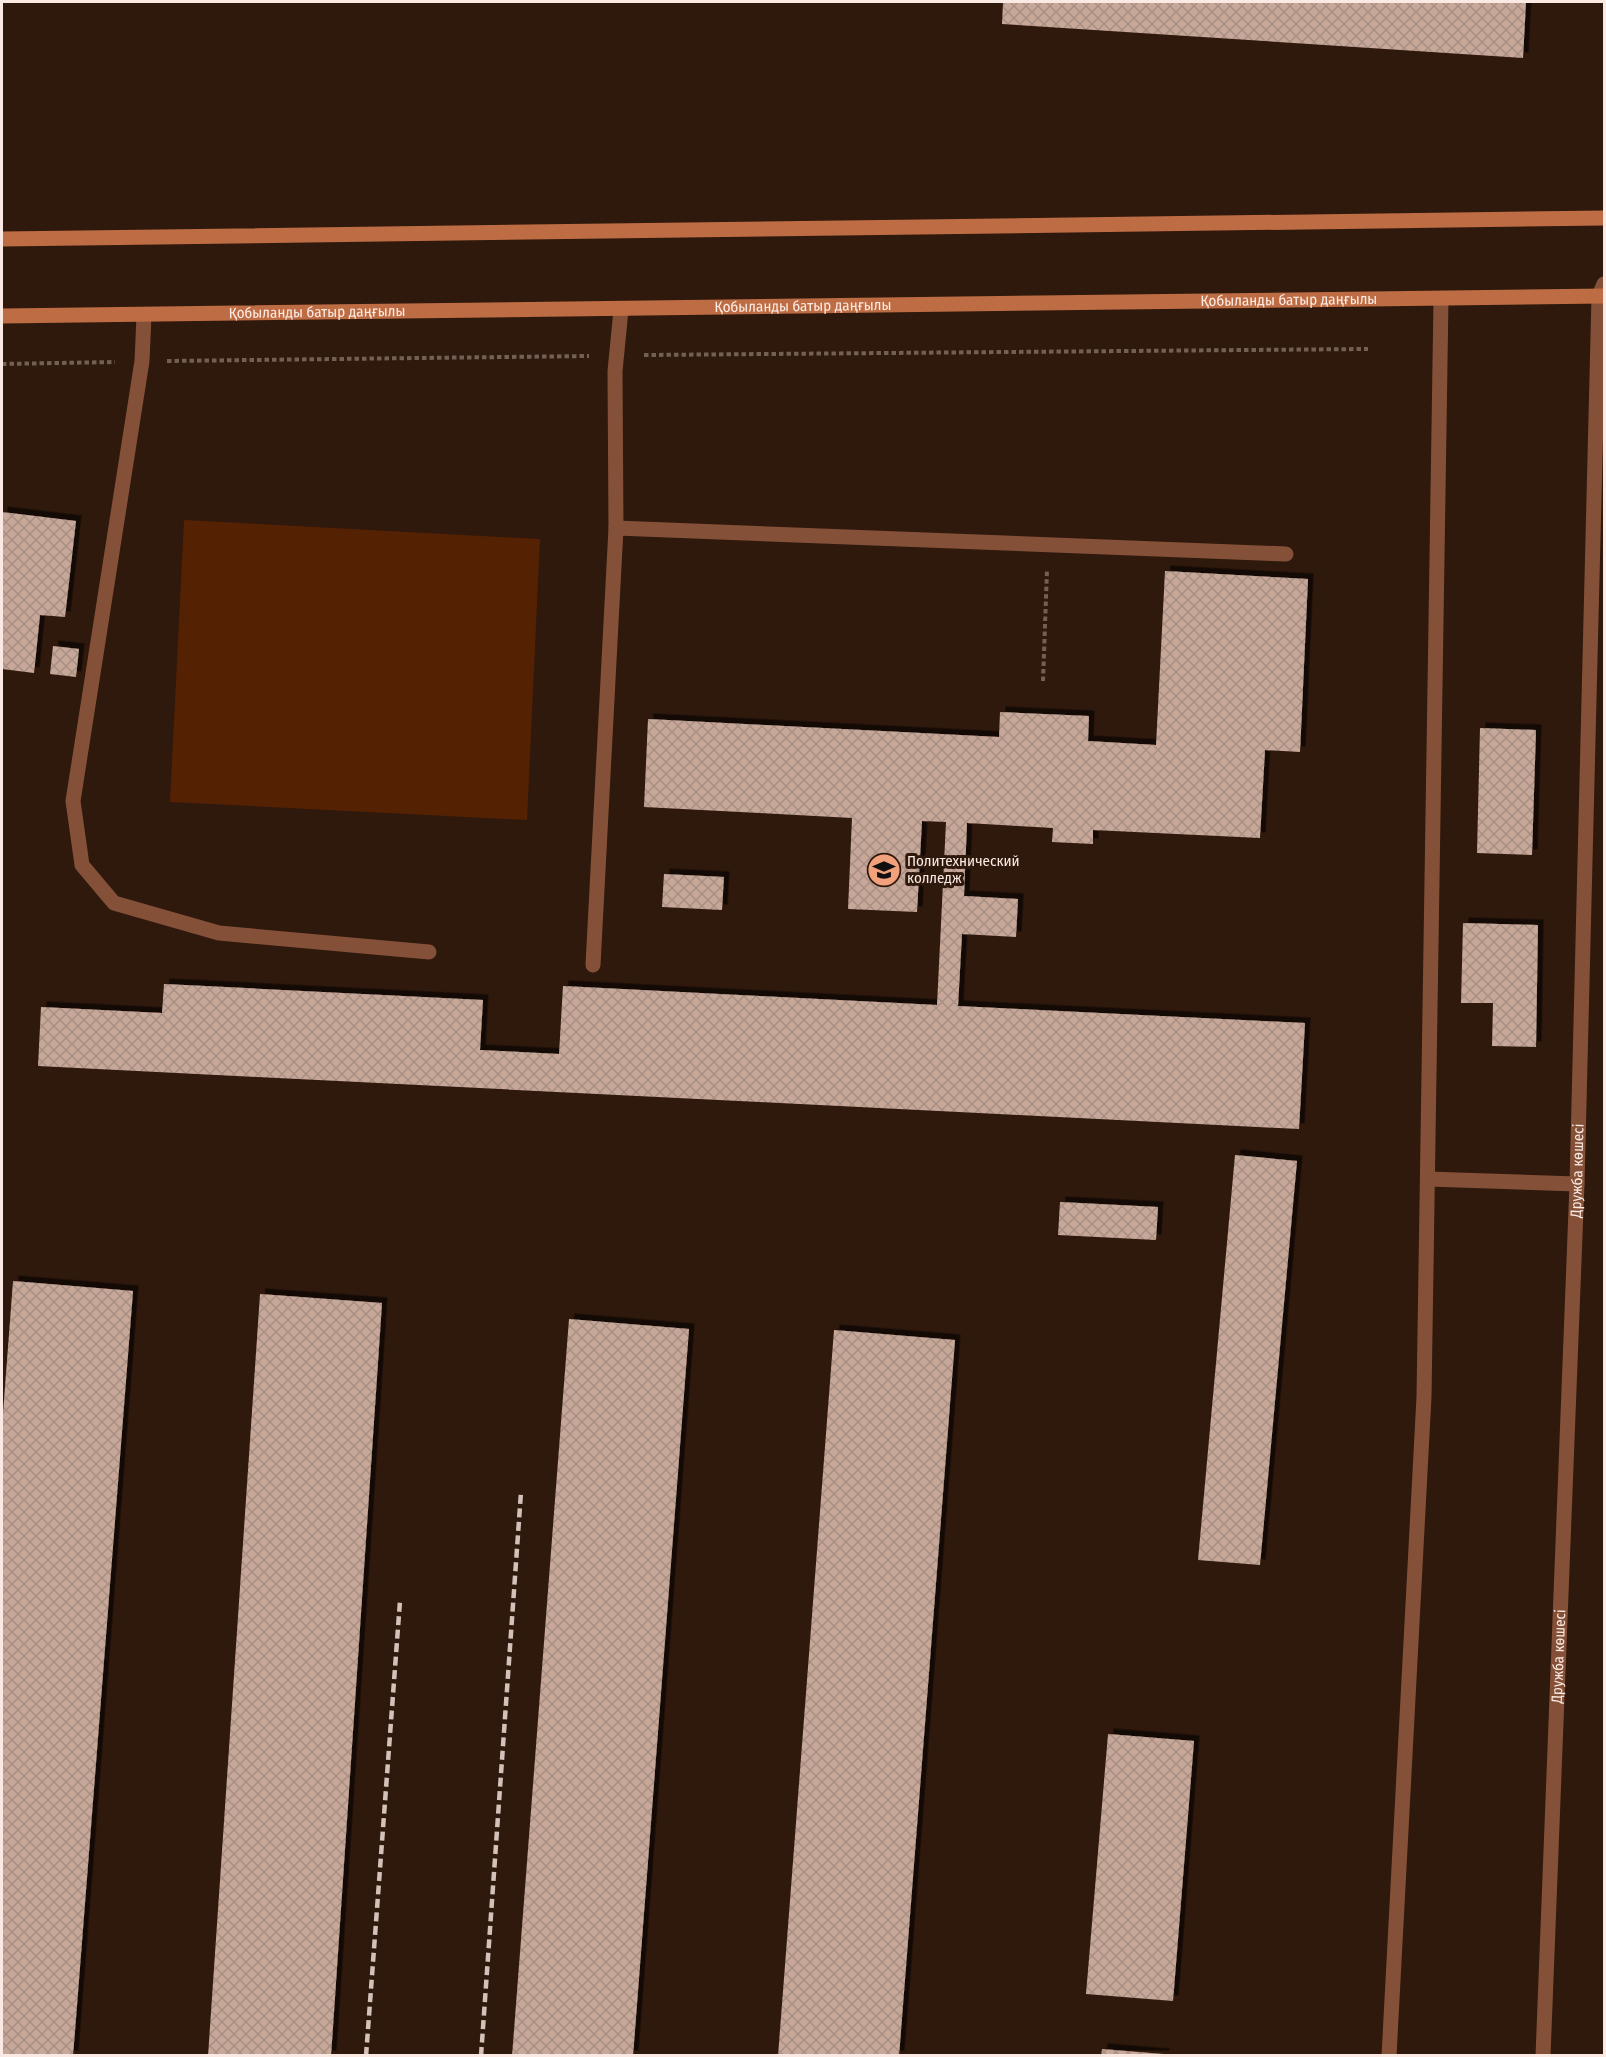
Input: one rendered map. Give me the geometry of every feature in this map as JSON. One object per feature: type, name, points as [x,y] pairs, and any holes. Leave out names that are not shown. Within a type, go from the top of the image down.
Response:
[{"type":"main road","points":[[2,239],[1605,218]]},
{"type":"main road","name":"Қобыланды батыр даңғылы","points":[[2,316],[1441,299],[1603,292]]},
{"type":"street","name":"Дружба көшесі","points":[[1543,2055],[1577,1184],[1603,292]]},
{"type":"street","points":[[1389,2055],[1425,1397],[1441,299]]},
{"type":"street","points":[[593,965],[616,528],[617,356],[621,310]]},
{"type":"street","points":[[144,316],[142,362],[73,801],[82,865],[114,903],[219,933],[429,952]]},
{"type":"street","points":[[616,528],[1286,554]]},
{"type":"street","points":[[1428,1179],[1577,1184]]},
{"type":"path","points":[[2,364],[1368,349]]},
{"type":"path","points":[[1043,681],[1048,545]]},
{"type":"shaded area","points":[[184,520],[540,539],[527,820],[170,802]]},
{"type":"building","points":[[1003,2],[1526,2],[1523,58],[1002,24]]},
{"type":"building","points":[[2,512],[76,521],[65,617],[40,615],[34,673],[2,669]]},
{"type":"building","name":"Политехнический колледж","points":[[1165,571],[1308,579],[1300,752],[1265,750],[1260,838],[1093,830],[1093,844],[1052,842],[1053,828],[967,823],[964,896],[1018,899],[1016,937],[962,934],[958,1006],[1305,1023],[1299,1129],[38,1066],[41,1007],[162,1013],[164,984],[483,1000],[480,1050],[559,1054],[563,986],[937,1005],[946,822],[922,821],[917,912],[848,909],[852,818],[644,807],[648,719],[999,737],[1000,712],[1089,716],[1088,741],[1156,745]]},
{"type":"building","points":[[53,646],[79,649],[76,677],[50,674]]},
{"type":"building","points":[[1480,728],[1536,730],[1532,855],[1477,853]]},
{"type":"building","points":[[664,874],[724,877],[722,910],[662,907]]},
{"type":"building","points":[[1463,923],[1538,925],[1536,1047],[1492,1046],[1493,1003],[1461,1003]]},
{"type":"building","points":[[1235,1155],[1297,1161],[1260,1565],[1198,1560]]},
{"type":"building","points":[[1060,1202],[1158,1207],[1156,1240],[1058,1235]]},
{"type":"building","points":[[13,1281],[133,1291],[73,2056],[2,2056],[2,1426]]},
{"type":"building","points":[[260,1294],[382,1303],[331,2056],[208,2056]]},
{"type":"building","points":[[569,1319],[689,1329],[633,2056],[512,2056]]},
{"type":"building","points":[[834,1330],[955,1340],[899,2056],[778,2056]]},
{"type":"building","points":[[1108,1734],[1194,1741],[1173,2001],[1086,1994]]},
{"type":"building","points":[[1102,2049],[1164,2054],[1164,2056],[1101,2056]]},
{"type":"railway","points":[[481,2056],[521,1492]]},
{"type":"railway","points":[[366,2056],[400,1601]]},
{"type":"place","name":"Политехнический колледж","points":[[884,870]]}]
